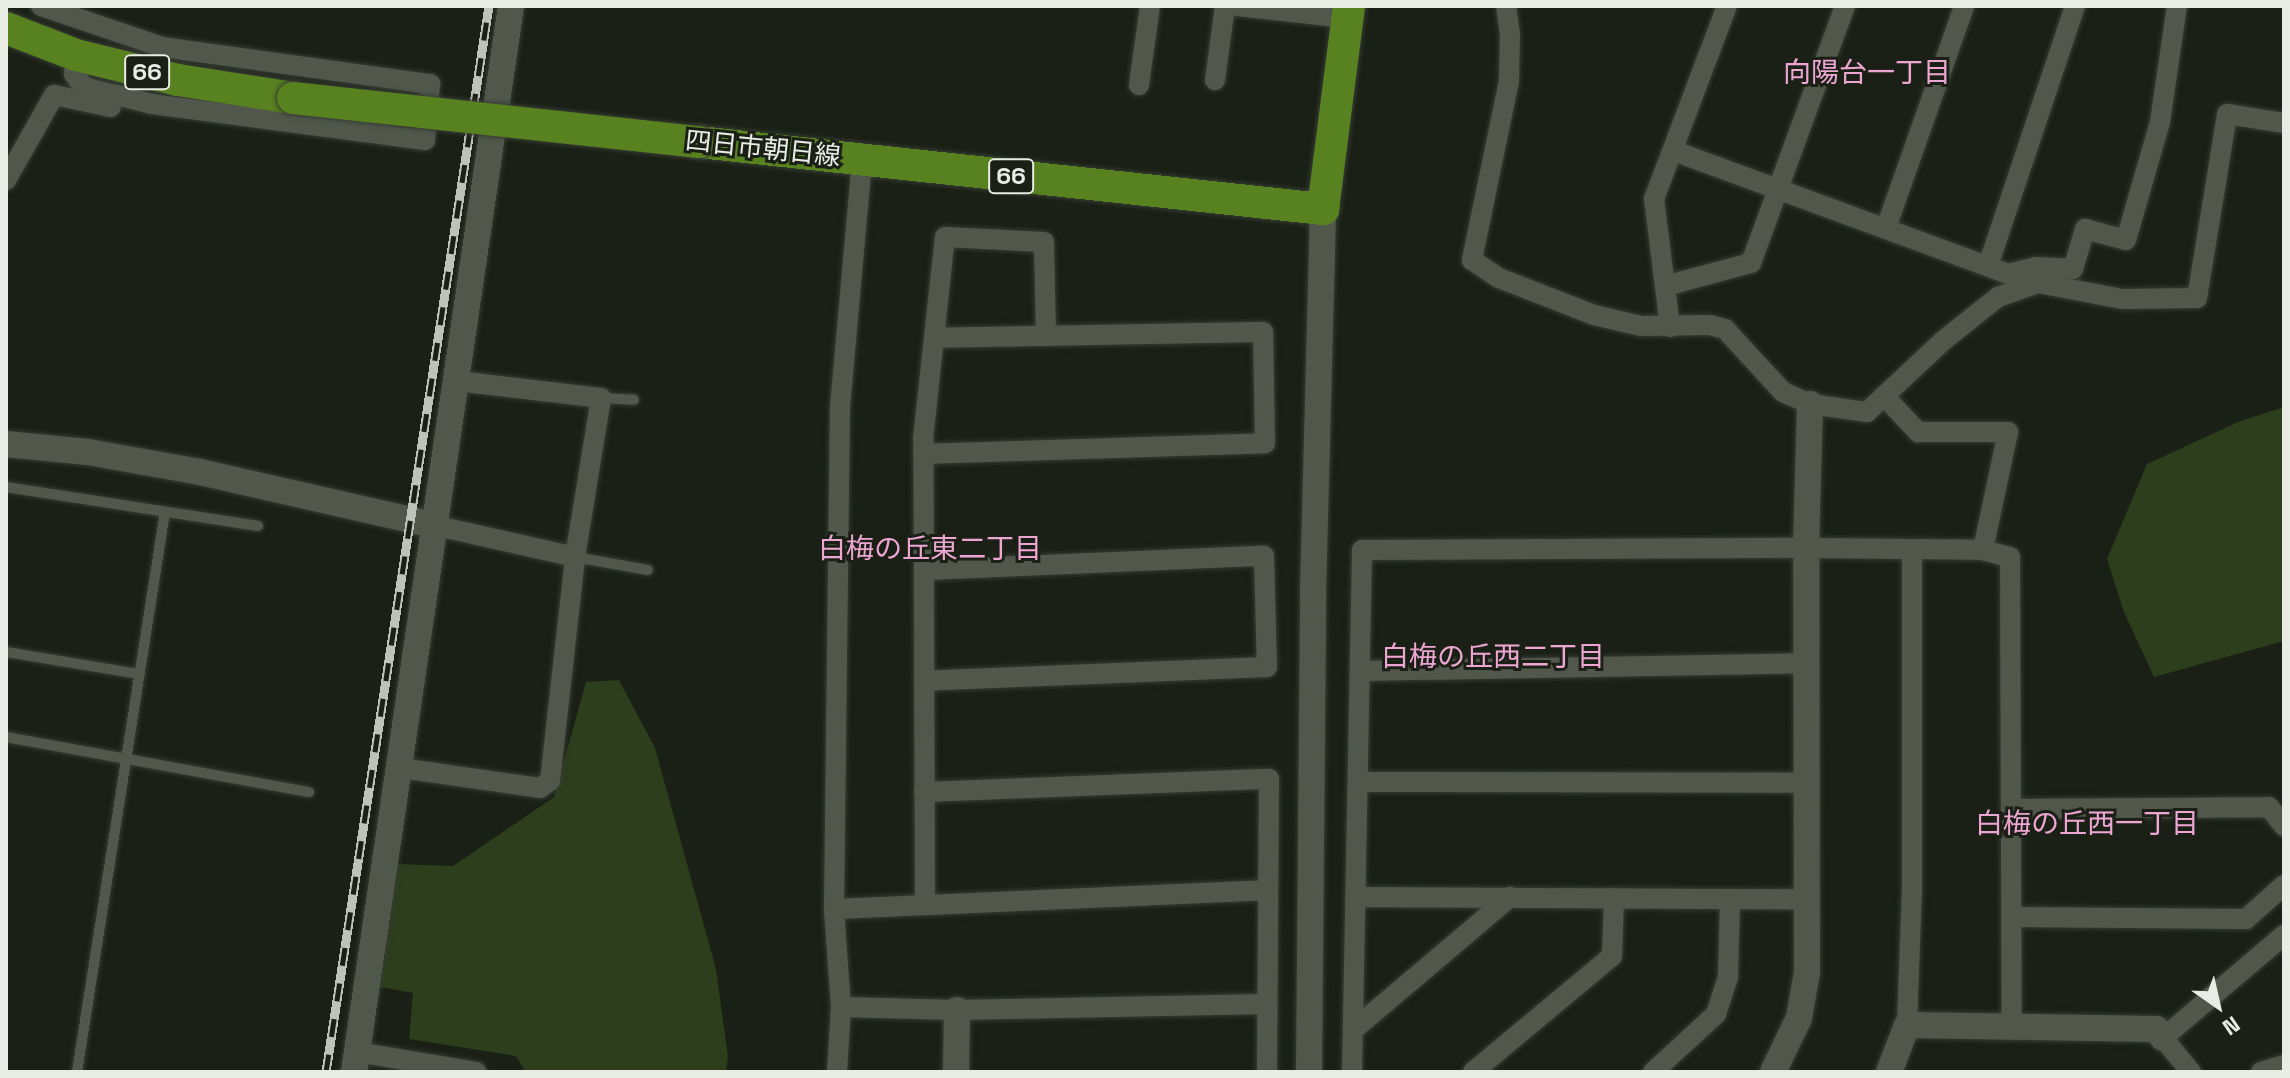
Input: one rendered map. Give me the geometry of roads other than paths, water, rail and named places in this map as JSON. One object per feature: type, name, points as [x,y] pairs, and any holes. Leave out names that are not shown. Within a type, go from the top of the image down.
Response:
[{"type":"main road","points":[[1323,209],[1348,12]]},
{"type":"main road","name":"四日市朝日線","points":[[6,28],[76,55],[178,80],[293,98],[1323,209]]},
{"type":"street","points":[[41,6],[162,47],[430,84],[425,140],[152,104],[84,87],[74,74],[76,55]]},
{"type":"street","points":[[476,1072],[356,1062],[511,6]]},
{"type":"street","points":[[1139,85],[1150,6]]},
{"type":"street","points":[[1215,80],[1225,6]]},
{"type":"street","points":[[1238,6],[1348,12]]},
{"type":"street","points":[[1506,6],[1510,33],[1509,81],[1472,260],[1499,278],[1594,315],[1641,326],[1710,325],[1725,329],[1783,392],[1810,404],[1867,412],[1998,297],[2038,283],[2123,299],[2197,298],[2227,114],[2284,123]]},
{"type":"street","points":[[1670,327],[1654,199],[1727,6]]},
{"type":"street","points":[[1665,286],[1751,263],[1845,6]]},
{"type":"street","points":[[1886,228],[1964,6]]},
{"type":"street","points":[[1988,266],[2075,6]]},
{"type":"street","points":[[1674,151],[2008,274],[2036,267],[2073,269],[2085,229],[2126,240],[2160,122],[2177,6]]},
{"type":"street","points":[[6,180],[54,95],[138,113],[152,104]]},
{"type":"street","points":[[837,1072],[841,1007],[834,909],[840,407],[862,160]]},
{"type":"street","points":[[1309,1072],[1313,593],[1323,209]]},
{"type":"street","points":[[925,905],[923,454],[945,237],[1044,242],[1046,336]]},
{"type":"street","points":[[923,454],[1265,443],[1263,332],[934,338]]},
{"type":"street","points":[[401,768],[540,788],[550,781],[575,557],[601,398],[456,381]]},
{"type":"street","points":[[1884,396],[1918,432],[2008,432],[1983,550]]},
{"type":"street","points":[[1773,1072],[1799,1018],[1807,972],[1806,548],[1810,404]]},
{"type":"street","points":[[6,444],[88,452],[200,472],[575,557]]},
{"type":"street","points":[[1352,1072],[1362,550],[1806,548],[1912,552],[1983,550],[2010,557],[2012,1024]]},
{"type":"street","points":[[1889,1072],[1907,1025],[1912,889],[1912,552]]},
{"type":"street","points":[[924,570],[1264,556],[1267,667],[924,681]]},
{"type":"street","points":[[1360,671],[1807,663]]},
{"type":"street","points":[[924,792],[1269,779],[1267,1072]]},
{"type":"street","points":[[1358,782],[1807,783]]},
{"type":"street","points":[[2011,809],[2269,807],[2284,826]]},
{"type":"street","points":[[2012,917],[2246,919],[2284,885]]},
{"type":"street","points":[[834,909],[1267,890]]},
{"type":"street","points":[[1355,897],[1807,899]]},
{"type":"street","points":[[1353,1030],[1510,897]]},
{"type":"street","points":[[1473,1072],[1612,956],[1614,898]]},
{"type":"street","points":[[1653,1072],[1716,1014],[1728,977],[1730,899]]},
{"type":"street","points":[[2163,1038],[2284,935]]},
{"type":"street","points":[[841,1007],[957,1010],[1266,1004]]},
{"type":"street","points":[[956,1072],[957,1010]]},
{"type":"street","points":[[1907,1025],[2012,1024],[2156,1029],[2191,1072]]},
{"type":"street","points":[[2261,1072],[2284,1065]]},
{"type":"lane","points":[[601,398],[634,400]]},
{"type":"lane","points":[[6,487],[258,526]]},
{"type":"lane","points":[[77,1072],[165,512]]},
{"type":"lane","points":[[575,557],[648,570]]},
{"type":"lane","points":[[6,652],[139,674]]},
{"type":"lane","points":[[6,737],[309,792]]},
{"type":"railway","points":[[326,1072],[489,6]]},
{"type":"district","name":"向陽台一丁目","points":[[1867,72]]},
{"type":"district","name":"白梅の丘東二丁目","points":[[930,548]]},
{"type":"district","name":"白梅の丘西二丁目","points":[[1493,656]]},
{"type":"district","name":"白梅の丘西一丁目","points":[[2087,823]]}]
